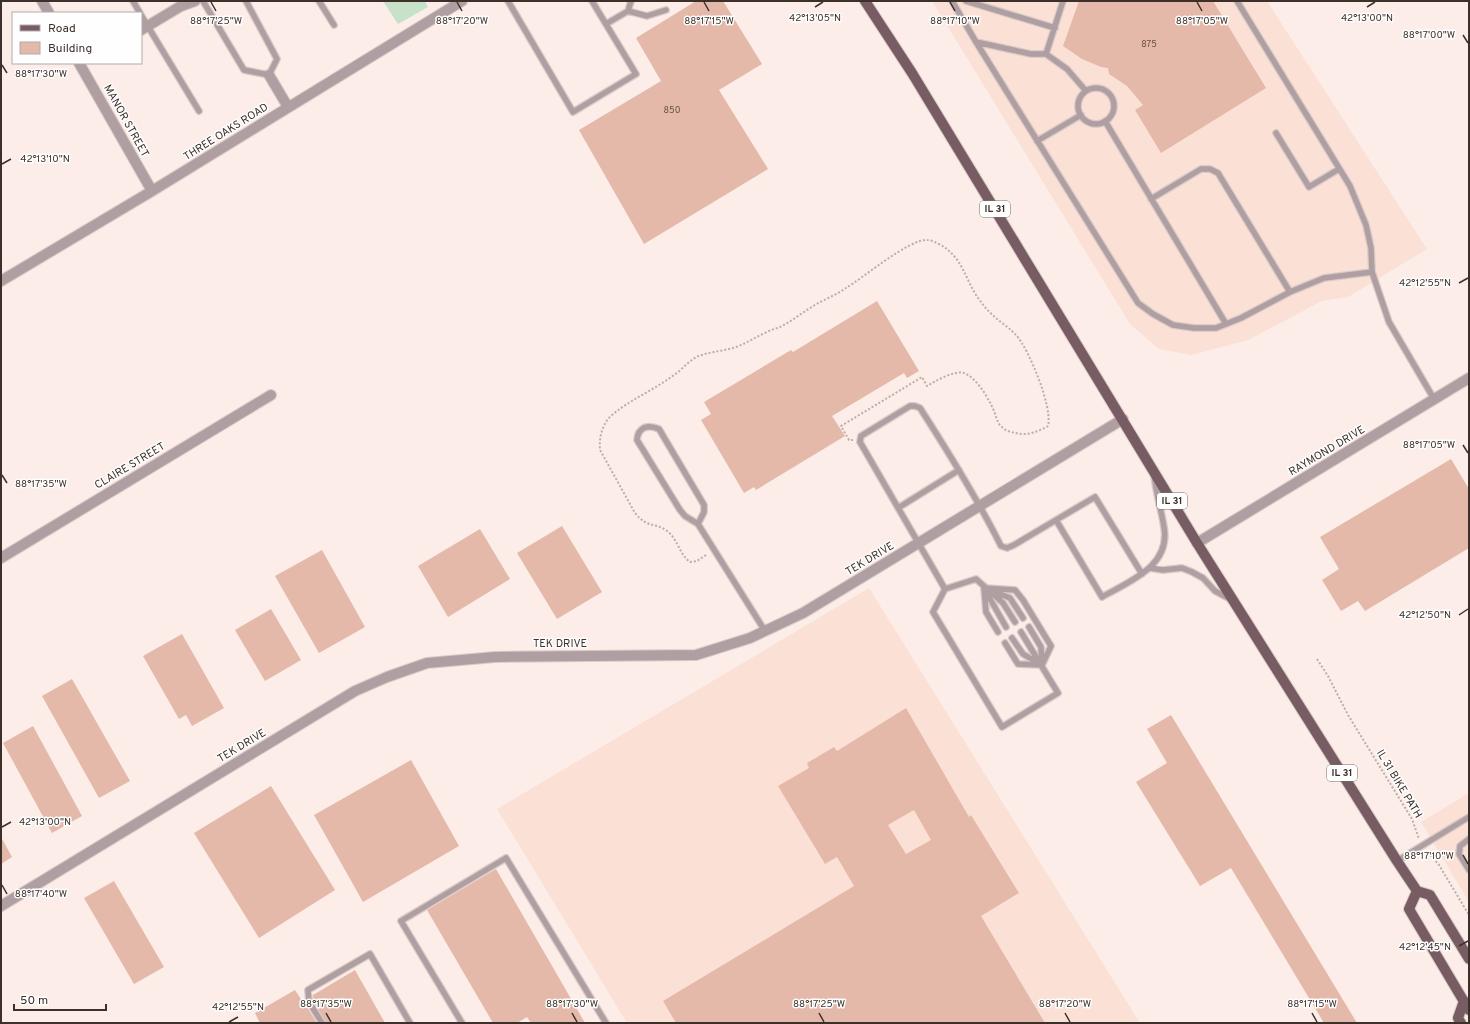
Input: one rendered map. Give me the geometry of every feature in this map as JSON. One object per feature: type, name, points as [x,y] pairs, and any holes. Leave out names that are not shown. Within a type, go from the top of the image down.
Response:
[{"type":"main road","name":"IL 31","points":[[865,1],[916,80],[1197,543],[1397,861],[1417,891],[1430,895],[1469,959]]},
{"type":"main road","points":[[1417,891],[1409,909],[1469,1010]]},
{"type":"main road","points":[[1461,1023],[1458,1018],[1464,1001]]},
{"type":"street","points":[[42,1],[48,12]]},
{"type":"street","points":[[144,28],[181,6],[195,1]]},
{"type":"street","name":"THREE OAKS ROAD","points":[[1,281],[152,192],[462,1]]},
{"type":"street","name":"MANOR STREET","points":[[82,64],[152,192]]},
{"type":"street","points":[[269,75],[288,108]]},
{"type":"street","name":"RAYMOND DRIVE","points":[[1197,543],[1469,378]]},
{"type":"street","name":"CLAIRE STREET","points":[[1,558],[271,395]]},
{"type":"street","name":"TEK DRIVE","points":[[1,906],[355,690],[427,663],[495,657],[696,655],[750,638],[803,613],[1123,419]]},
{"type":"lane","points":[[132,1],[139,12]]},
{"type":"lane","points":[[203,1],[244,70],[269,75],[277,59],[246,1]]},
{"type":"lane","points":[[319,1],[334,25]]},
{"type":"lane","points":[[508,1],[573,112],[636,74],[592,1]]},
{"type":"lane","points":[[628,12],[631,1]]},
{"type":"lane","points":[[952,1],[1138,303],[1153,314],[1173,325],[1194,328],[1216,328],[1241,318],[1290,292],[1324,278],[1372,272]]},
{"type":"lane","points":[[966,1],[1055,28]]},
{"type":"lane","points":[[1046,54],[1063,1]]},
{"type":"lane","points":[[1237,1],[1350,186],[1366,226],[1371,248],[1372,272],[1389,322],[1434,400]]},
{"type":"lane","points":[[606,24],[628,12],[647,16],[666,10]]},
{"type":"lane","points":[[144,28],[199,111]]},
{"type":"lane","points":[[976,42],[1031,54],[1046,54],[1067,69],[1086,91]]},
{"type":"lane","points":[[1091,89],[1102,89],[1111,96],[1114,106],[1110,118],[1099,123],[1093,123],[1087,121],[1081,115],[1078,106],[1079,100],[1086,91],[1091,89]]},
{"type":"lane","points":[[1037,141],[1081,115]]},
{"type":"lane","points":[[1105,121],[1226,324]]},
{"type":"lane","points":[[1276,133],[1309,187],[1339,169]]},
{"type":"lane","points":[[1151,199],[1200,169],[1210,168],[1218,173],[1290,292]]},
{"type":"lane","points":[[945,589],[860,442],[861,436],[910,406],[920,408],[959,470],[1001,546],[1007,548],[1014,546],[1095,497],[1142,574]]},
{"type":"lane","points":[[698,524],[704,512],[704,505],[659,429],[652,426],[646,426],[640,429],[637,435],[637,440],[680,510],[685,516],[698,524],[765,631]]},
{"type":"lane","points":[[898,508],[959,470]]},
{"type":"lane","points":[[1056,520],[1102,597],[1150,568],[1162,551],[1165,539],[1164,528],[1155,488],[1154,471]]},
{"type":"lane","points":[[1150,568],[1163,570],[1182,568],[1203,578],[1215,590],[1233,600]]},
{"type":"lane","points":[[1015,622],[1002,602],[984,588],[976,579],[945,589],[933,612],[1002,727],[1058,693],[1021,632]]},
{"type":"lane","points":[[984,588],[1010,598],[1023,618]]},
{"type":"lane","points":[[984,588],[1006,627]]},
{"type":"lane","points":[[984,588],[986,612],[998,632]]},
{"type":"lane","points":[[984,588],[1015,590],[1023,600],[1051,646],[1042,665]]},
{"type":"lane","points":[[1029,627],[1041,647],[1042,665]]},
{"type":"lane","points":[[1012,638],[1022,654],[1042,665]]},
{"type":"lane","points":[[1005,643],[1018,664],[1042,665]]},
{"type":"lane","points":[[1397,861],[1469,817]]},
{"type":"lane","points":[[1469,839],[1460,846],[1459,854],[1469,870]]},
{"type":"lane","points":[[462,1023],[401,921],[506,858],[606,1023]]},
{"type":"lane","points":[[322,1023],[309,1002],[308,990],[370,954],[410,1023]]},
{"type":"path","points":[[714,550],[697,561],[690,562],[684,557],[669,532],[642,521],[635,513],[600,450],[602,429],[611,416],[639,396],[674,375],[698,356],[724,351],[780,327],[815,305],[845,289],[905,248],[918,241],[928,240],[935,242],[946,248],[954,255],[962,266],[981,302],[991,314],[1016,335],[1020,341],[1030,358],[1045,396],[1049,422],[1048,426],[1032,433],[1021,435],[1009,432],[1002,428],[997,422],[996,416],[982,388],[964,373],[940,379],[927,386],[922,377],[841,426],[849,440],[860,439]]},
{"type":"path","name":"IL 31 BIKE PATH","points":[[1317,659],[1328,676],[1348,716],[1412,819],[1418,838],[1439,865],[1469,915]]},
{"type":"shaded area","points":[[932,1],[1267,1],[1427,249],[1348,297],[1322,301],[1248,340],[1191,355],[1159,349],[1130,324]]},
{"type":"shaded area","points":[[869,588],[1140,1023],[627,1023],[497,809]]},
{"type":"shaded area","points":[[1469,793],[1469,902],[1421,822]]},
{"type":"green space","points":[[383,1],[425,1],[428,7],[398,24]]},
{"type":"building","points":[[696,1],[723,1],[762,64],[719,90],[768,169],[644,244],[579,130],[661,81],[636,38]]},
{"type":"building","points":[[1079,1],[1213,1],[1266,88],[1161,153],[1135,110],[1143,105],[1127,86],[1109,74],[1108,68],[1101,67],[1082,59],[1063,46]]},
{"type":"building","points":[[877,301],[919,371],[907,378],[904,373],[832,416],[845,436],[756,490],[754,487],[744,493],[701,420],[711,414],[704,402],[791,350],[793,352]]},
{"type":"building","points":[[1451,459],[1469,489],[1469,548],[1365,611],[1358,601],[1341,611],[1322,580],[1339,569],[1320,537]]},
{"type":"building","points":[[562,526],[602,592],[557,619],[517,553]]},
{"type":"building","points":[[480,529],[510,579],[448,617],[418,566]]},
{"type":"building","points":[[322,550],[365,627],[319,653],[275,576]]},
{"type":"building","points":[[271,609],[301,660],[265,681],[235,630]]},
{"type":"building","points":[[182,634],[224,708],[192,726],[186,715],[179,719],[143,656]]},
{"type":"building","points":[[72,679],[130,781],[99,798],[42,696]]},
{"type":"building","points":[[906,708],[969,817],[971,815],[1019,893],[981,916],[1045,1023],[676,1023],[663,1001],[854,886],[837,857],[825,864],[778,786],[809,768],[807,763],[834,747],[837,751]],"holes":[[[914,810],[931,840],[906,854],[888,825]]]},
{"type":"building","points":[[1171,715],[1357,1023],[1324,1023],[1231,868],[1200,886],[1136,782],[1167,763],[1147,729]]},
{"type":"building","points":[[33,726],[82,816],[52,833],[3,743]]},
{"type":"building","points":[[411,760],[459,846],[363,902],[314,815]]},
{"type":"building","points":[[271,786],[335,890],[259,938],[194,833]]},
{"type":"building","points":[[1,837],[12,857],[1,864]]},
{"type":"building","points":[[496,869],[585,1023],[531,1023],[527,1017],[517,1023],[493,1023],[427,910]]},
{"type":"building","points":[[114,881],[164,967],[134,984],[84,898]]},
{"type":"building","points":[[355,970],[385,1023],[326,1023],[313,1001],[313,995]]},
{"type":"building","points":[[295,990],[302,1001],[305,1000],[305,1004],[317,1023],[260,1023],[255,1013]]}]
